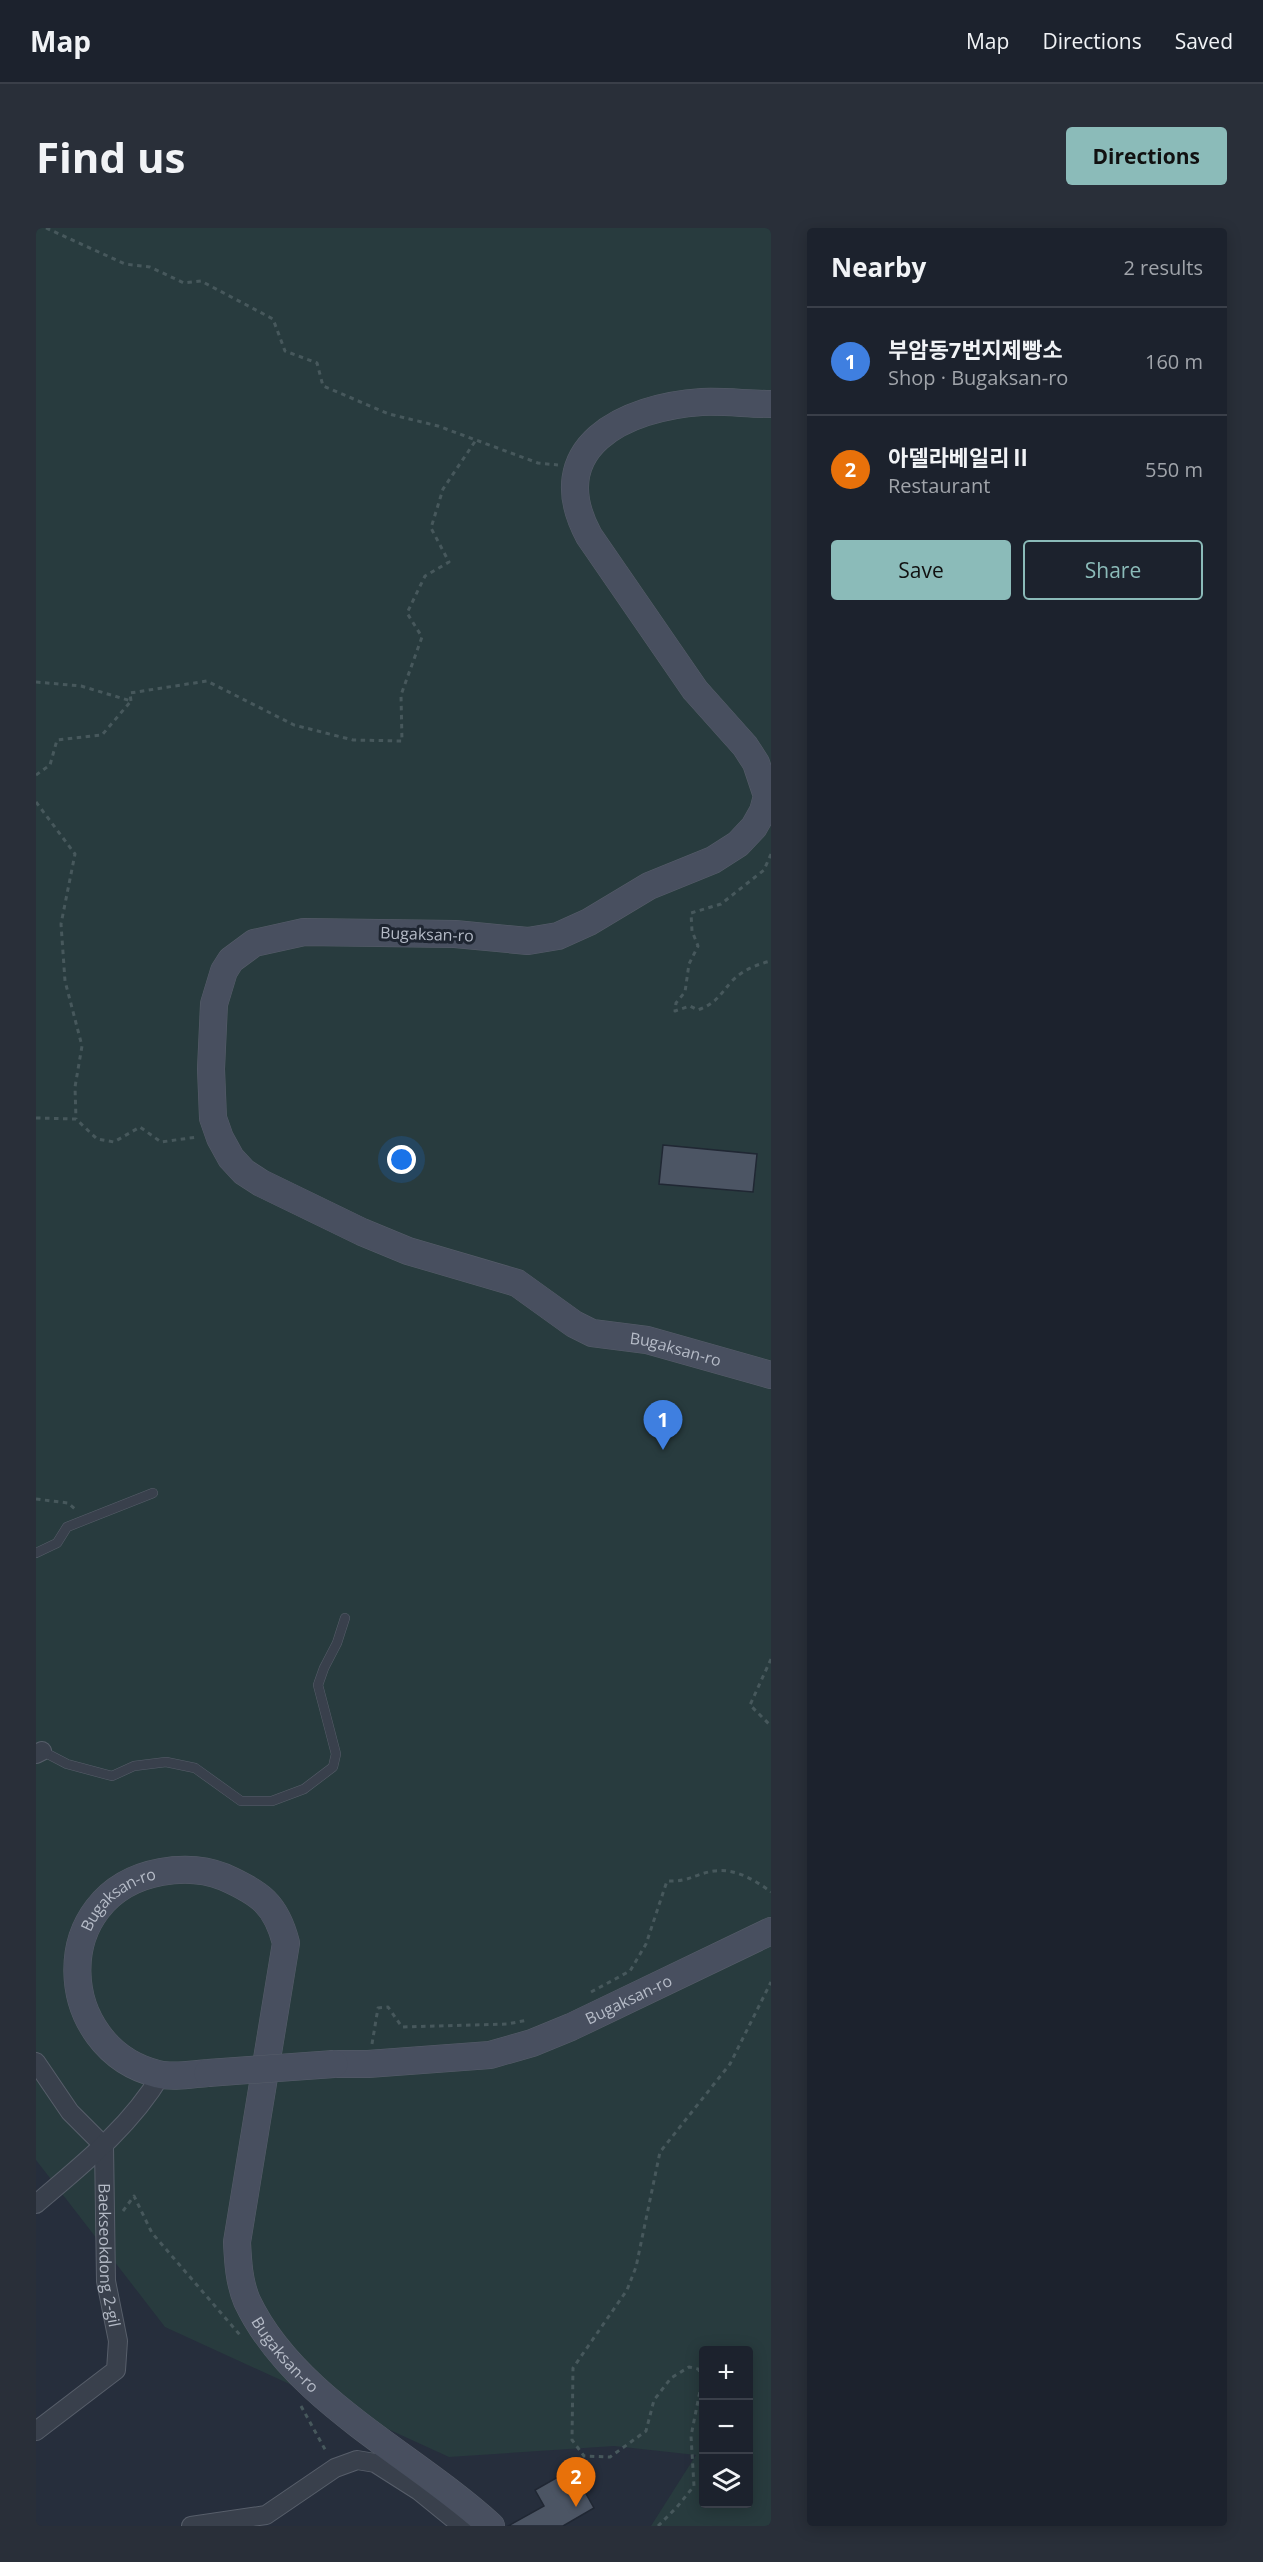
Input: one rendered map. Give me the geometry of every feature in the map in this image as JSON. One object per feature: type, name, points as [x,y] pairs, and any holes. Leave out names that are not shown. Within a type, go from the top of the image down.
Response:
[{"type":"street","name":"Bugaksan-ro","points":[[771,405],[702,402],[667,408],[629,419],[601,434],[586,450],[577,467],[575,484],[581,521],[589,536],[695,690],[745,746],[756,763],[766,796],[763,810],[754,827],[738,844],[713,860],[649,886],[589,922],[558,936],[528,941],[455,934],[304,932],[255,943],[231,960],[224,971],[214,1004],[211,1093],[213,1118],[220,1138],[231,1158],[244,1172],[261,1184],[408,1251],[517,1283],[534,1293],[574,1324],[592,1333],[646,1340],[771,1375]]},
{"type":"street","name":"Bugaksan-ro","points":[[490,2526],[459,2497],[384,2443],[306,2380],[280,2351],[248,2301],[238,2264],[237,2242],[286,1943],[280,1921],[268,1903],[235,1882],[213,1873],[191,1869],[141,1876],[119,1888],[89,1920],[78,1949],[76,1967],[81,1999],[106,2043],[123,2058],[143,2070],[161,2075],[208,2073],[334,2064],[368,2064],[490,2055],[531,2043],[581,2023],[771,1930]]},
{"type":"street","points":[[36,2062],[70,2112],[104,2146]]},
{"type":"street","points":[[36,2204],[104,2146],[149,2096],[161,2075]]},
{"type":"street","name":"Baekseokdong 2-gil","points":[[36,2432],[116,2370],[118,2341],[106,2282],[104,2146]]},
{"type":"street","points":[[191,2526],[266,2515],[335,2468],[357,2460],[375,2463],[419,2491],[462,2526]]},
{"type":"lane","points":[[36,1553],[57,1543],[67,1527],[153,1493]]},
{"type":"lane","points":[[39,1753],[112,1776],[134,1766],[166,1762],[195,1768],[241,1801],[272,1801],[304,1789],[333,1767],[336,1754],[318,1685],[337,1643],[345,1618]]},
{"type":"path","points":[[46,228],[125,264],[150,267],[184,283],[201,281],[273,319],[285,351],[317,363],[323,386],[388,414],[438,426],[538,463]]},
{"type":"path","points":[[132,701],[129,693],[207,681],[294,725],[353,740],[402,741],[401,694],[422,637],[407,613],[425,576],[449,562],[431,528],[443,489],[476,440]]},
{"type":"path","points":[[36,682],[81,686],[132,701]]},
{"type":"path","points":[[36,775],[50,765],[57,740],[102,735],[132,701]]},
{"type":"path","points":[[36,802],[75,854],[61,924],[65,981],[82,1046],[75,1087],[76,1119]]},
{"type":"path","points":[[771,854],[764,870],[721,904],[692,913],[693,932],[698,946],[689,964],[685,992],[676,1003],[675,1011],[690,1006],[698,1010],[712,1005],[735,978],[748,969],[771,961]]},
{"type":"path","points":[[36,1118],[76,1119],[98,1139],[114,1142],[140,1127],[161,1142],[190,1137],[220,1138]]},
{"type":"path","points":[[36,1499],[68,1503],[85,1520]]},
{"type":"path","points":[[771,1659],[750,1705],[771,1726]]},
{"type":"path","points":[[590,1992],[630,1971],[646,1944],[667,1881],[684,1882],[715,1871],[749,1876],[771,1892]]},
{"type":"path","points":[[658,2526],[694,2486],[690,2436],[703,2376],[698,2369],[689,2367],[671,2378],[654,2400],[646,2431],[610,2457],[584,2456],[572,2440],[573,2368],[627,2289],[636,2267],[660,2152],[730,2064],[771,1982]]},
{"type":"path","points":[[375,2027],[378,2008],[388,2007],[402,2027],[507,2024],[530,2019]]},
{"type":"path","points":[[121,2202],[123,2213],[134,2196],[152,2234]]},
{"type":"shaded area","points":[[36,228],[771,228],[771,2526],[651,2526],[696,2455],[614,2446],[449,2457],[165,2327],[36,2160]]},
{"type":"building","points":[[663,1145],[757,1154],[753,1192],[659,1184]]},
{"type":"building","points":[[572,2469],[594,2508],[563,2526],[508,2526],[544,2506],[535,2490]]},
{"type":"place","name":"부암동7번지제빵소","points":[[663,1450]]},
{"type":"place","name":"아델라베일리Ⅱ","points":[[576,2507]]}]
